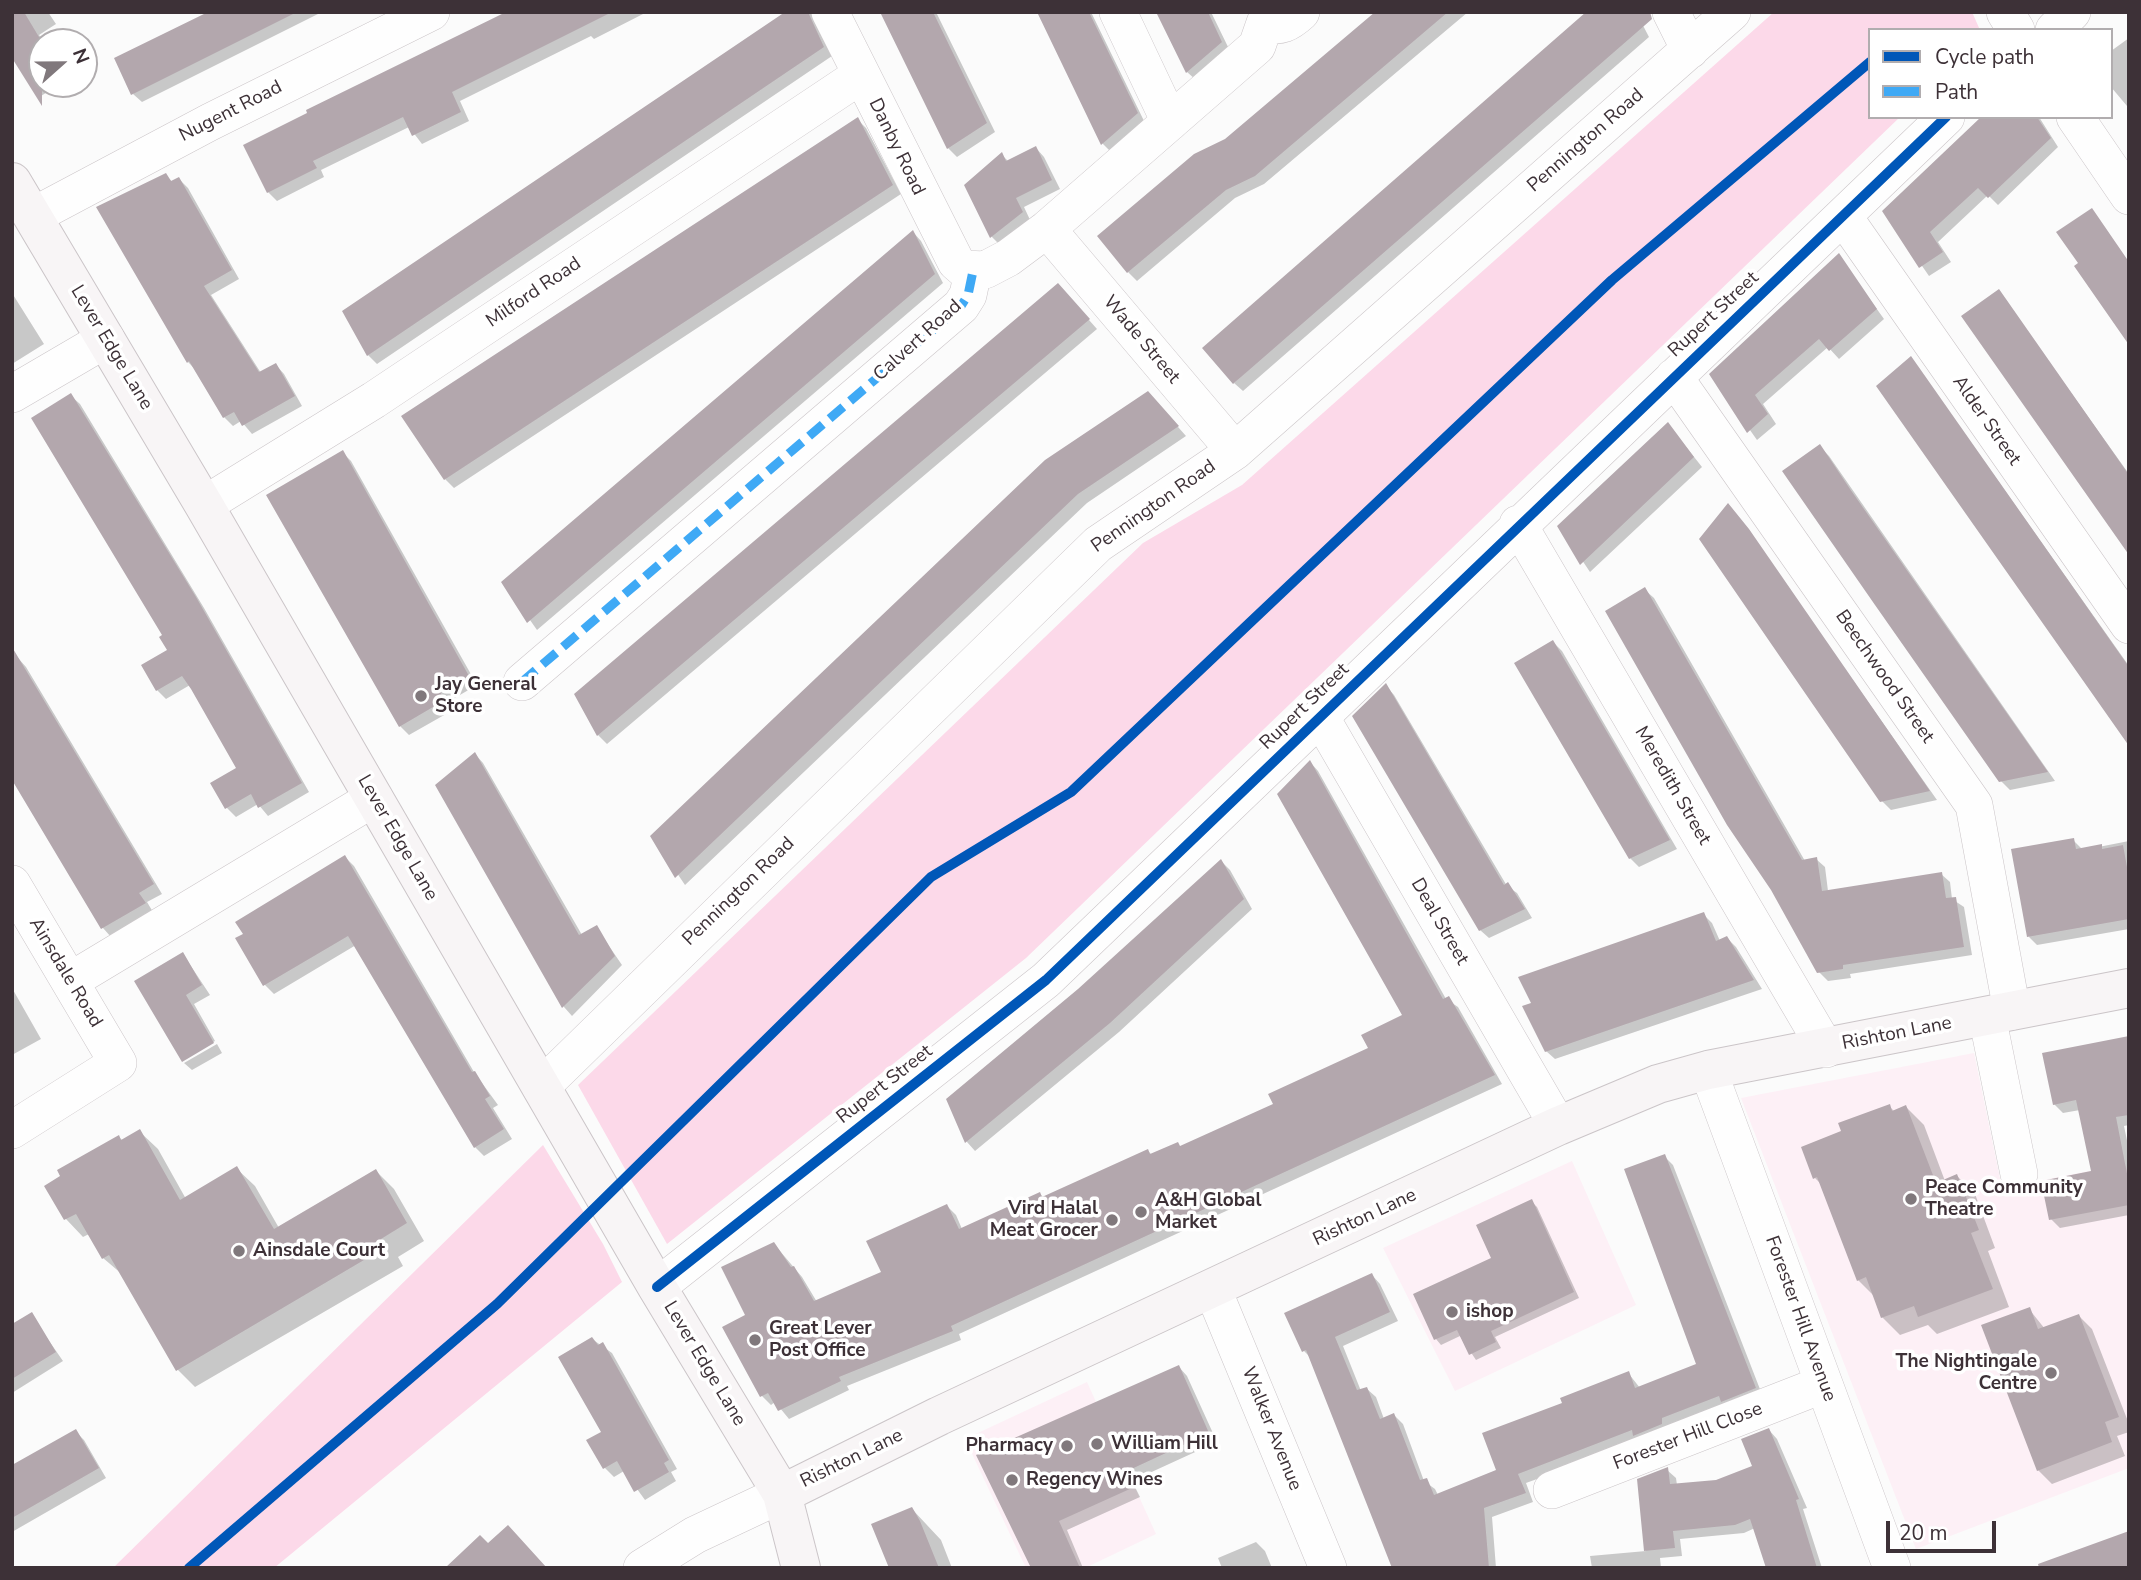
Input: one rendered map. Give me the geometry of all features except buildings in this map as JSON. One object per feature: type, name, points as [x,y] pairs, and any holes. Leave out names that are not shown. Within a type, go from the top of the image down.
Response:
[{"type":"street","name":"Nugent Road","points":[[33,216],[210,122],[431,12]]},
{"type":"street","name":"Danby Road","points":[[830,12],[956,262],[964,269],[973,271]]},
{"type":"street","points":[[1118,12],[1170,122]]},
{"type":"street","points":[[973,271],[998,265],[1047,229],[1257,46],[1262,18],[1275,26],[1285,24],[1301,12]]},
{"type":"street","points":[[1671,12],[1690,50]]},
{"type":"street","name":"Pennington Road","points":[[549,1101],[1098,544],[1234,451],[1732,12]]},
{"type":"street","points":[[2056,28],[2072,12]]},
{"type":"street","name":"Milford Road","points":[[204,505],[374,400],[861,75]]},
{"type":"street","name":"Rupert Street","points":[[648,1272],[1046,980],[1321,718],[1518,524],[1944,119]]},
{"type":"street","points":[[2076,119],[2129,196]]},
{"type":"street","name":"Lever Edge Lane","points":[[12,182],[204,505],[648,1272],[782,1494],[801,1568]]},
{"type":"street","name":"Alder Street","points":[[1843,216],[2129,625]]},
{"type":"street","name":"Wade Street","points":[[1047,229],[1234,451]]},
{"type":"street","name":"Calvert Road","points":[[522,682],[961,306],[968,295],[973,271]]},
{"type":"street","points":[[12,394],[106,339]]},
{"type":"street","name":"Beechwood Street","points":[[1674,377],[1974,805],[2019,1174]]},
{"type":"street","name":"Meredith Street","points":[[1518,524],[1826,1049]]},
{"type":"street","name":"Deal Street","points":[[1321,718],[1558,1126]]},
{"type":"street","points":[[70,981],[374,798]]},
{"type":"street","name":"Ainsdale Road","points":[[12,884],[118,1063],[12,1130]]},
{"type":"street","name":"Rishton Lane","points":[[642,1568],[695,1535],[939,1416],[1213,1290],[1558,1126],[1658,1084],[1709,1070],[2129,988]]},
{"type":"street","name":"Forester Hill Avenue","points":[[1709,1070],[1892,1568]]},
{"type":"street","name":"Walker Avenue","points":[[1213,1290],[1328,1568]]},
{"type":"street","name":"Forester Hill Close","points":[[1552,1490],[1824,1384]]},
{"type":"shaded area","points":[[1774,12],[1972,12],[1979,28],[1868,28],[1868,119],[1898,119],[1026,958],[667,1244],[578,1085],[1143,543],[1242,485]]},
{"type":"shaded area","points":[[1974,1053],[2002,1188],[2125,1164],[2129,1174],[2129,1468],[1916,1549],[1741,1098]]},
{"type":"shaded area","points":[[543,1145],[603,1244],[622,1282],[274,1568],[113,1568]]},
{"type":"shaded area","points":[[1572,1161],[1636,1305],[1455,1391],[1383,1248]]},
{"type":"shaded area","points":[[1087,1382],[1156,1534],[1085,1568],[1026,1568],[965,1439]]},
{"type":"marked path","points":[[522,682],[961,306],[968,295],[973,271]]},
{"type":"cycle path","points":[[189,1568],[497,1304],[931,877],[1071,792],[1612,280],[1868,64]]},
{"type":"cycle path","points":[[657,1287],[1046,980],[1944,119]]},
{"type":"place","name":"Jay General Store","points":[[421,696]]},
{"type":"place","name":"Peace Community Theatre","points":[[1911,1199]]},
{"type":"place","name":"A&H Global Market","points":[[1141,1212]]},
{"type":"place","name":"Vird Halal Meat Grocer","points":[[1112,1220]]},
{"type":"place","name":"Ainsdale Court","points":[[239,1251]]},
{"type":"place","name":"ishop","points":[[1452,1312]]},
{"type":"place","name":"Great Lever Post Office","points":[[755,1340]]},
{"type":"place","name":"The Nightingale Centre","points":[[2051,1373]]},
{"type":"place","name":"William Hill","points":[[1097,1444]]},
{"type":"place","name":"Pharmacy","points":[[1067,1446]]},
{"type":"place","name":"Regency Wines","points":[[1012,1480]]}]
